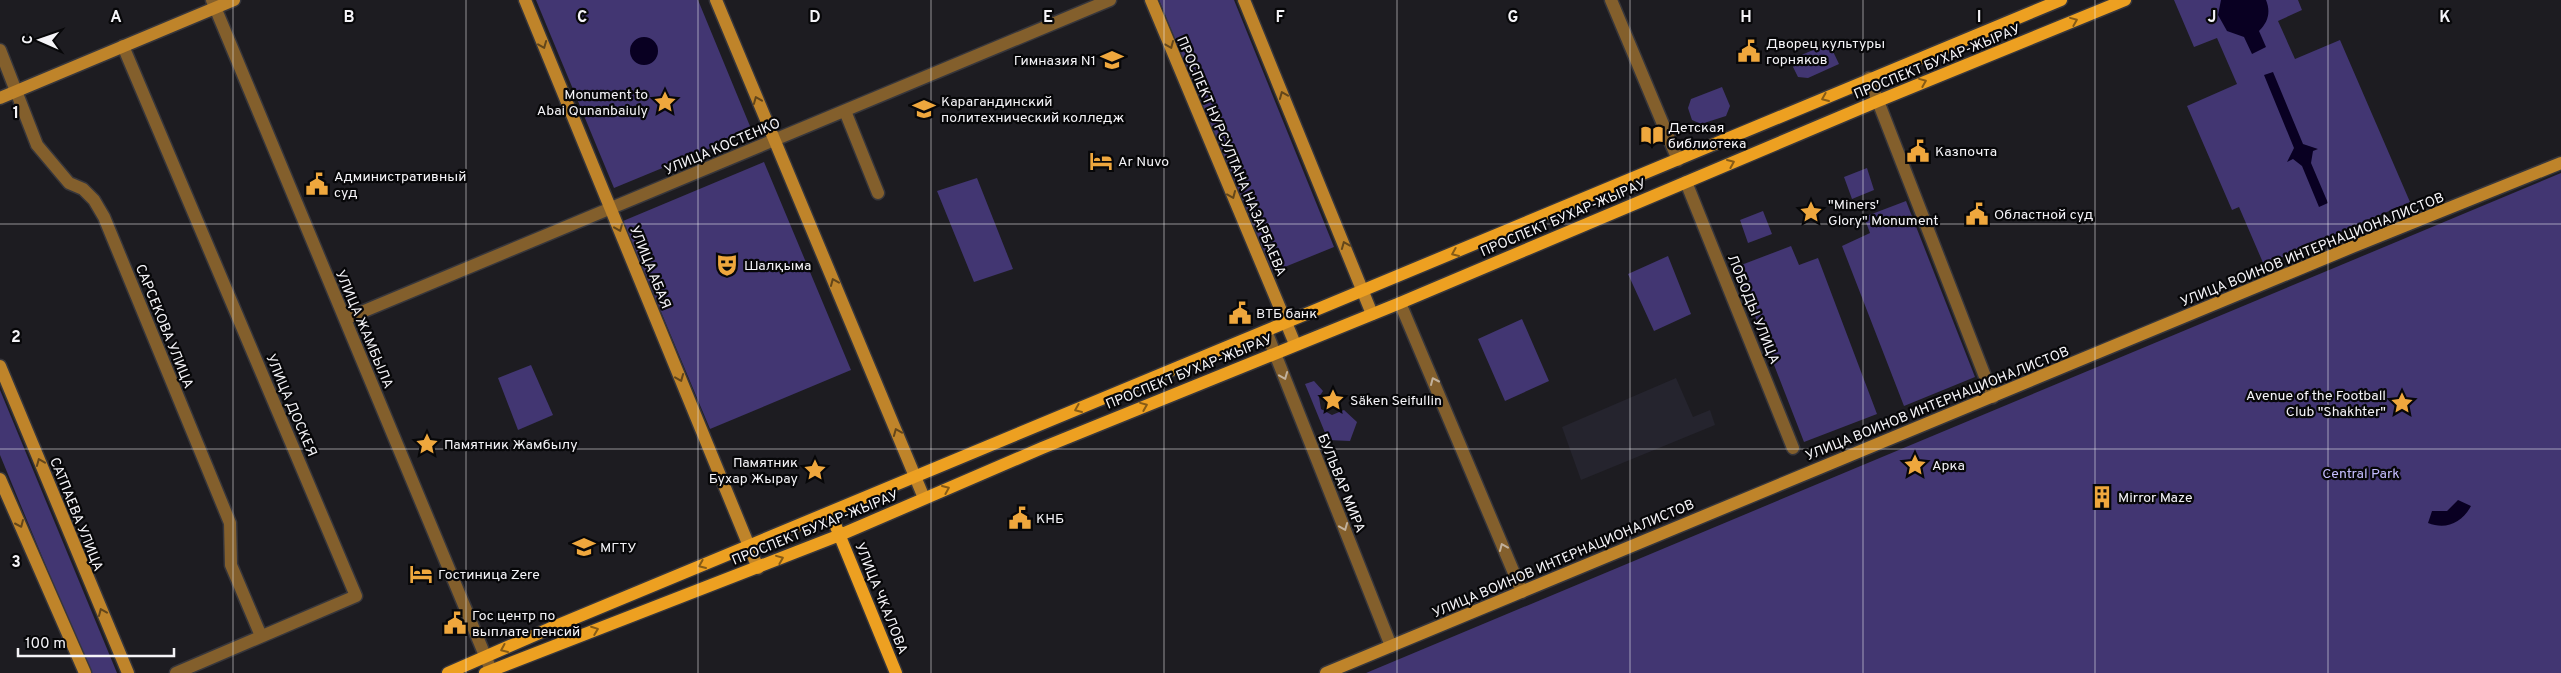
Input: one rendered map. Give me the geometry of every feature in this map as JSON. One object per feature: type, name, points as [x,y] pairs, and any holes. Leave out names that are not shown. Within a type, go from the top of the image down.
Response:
[{"type":"main road","points":[[0,98],[124,46],[214,4],[234,0]]},
{"type":"main road","name":"УЛИЦА АБАЯ","points":[[525,0],[758,568]]},
{"type":"main road","points":[[716,0],[924,498]]},
{"type":"main road","name":"ПРОСПЕКТ НУРСУЛТАНА НАЗАРБАЕВА","points":[[1151,0],[1295,344]]},
{"type":"main road","points":[[1244,0],[1364,290],[1372,314]]},
{"type":"main road","name":"ПРОСПЕКТ БУХАР-ЖЫРАУ","points":[[448,673],[551,628],[1678,160],[1869,78],[2061,0]]},
{"type":"main road","name":"ПРОСПЕКТ БУХАР-ЖЫРАУ","points":[[488,672],[758,568],[1274,352],[1400,303],[1878,100],[2124,0]]},
{"type":"main road","name":"УЛИЦА ВОИНОВ ИНТЕРНАЦИОНАЛИСТОВ","points":[[1326,673],[1805,472],[1993,397],[2352,247],[2561,163]]},
{"type":"main road","name":"САТПАЕВА УЛИЦА","points":[[0,366],[128,673]]},
{"type":"main road","points":[[0,479],[85,673]]},
{"type":"main road","name":"УЛИЦА ЧКАЛОВА","points":[[830,512],[896,673]]},
{"type":"street","name":"УЛИЦА КОСТЕНКО","points":[[345,319],[1110,0]]},
{"type":"street","points":[[1611,0],[1678,160]]},
{"type":"street","name":"УЛИЦА ЖАМБЫЛА","points":[[214,4],[486,657],[488,672]]},
{"type":"street","name":"УЛИЦА ДОСКЕЯ","points":[[124,46],[356,596],[176,673]]},
{"type":"street","name":"САРСЕКОВА УЛИЦА","points":[[0,50],[38,144],[68,183],[83,189],[94,200],[104,217],[230,523],[231,565],[261,636]]},
{"type":"street","points":[[1869,78],[1993,397]]},
{"type":"street","points":[[845,111],[878,193]]},
{"type":"street","name":"ЛОБОДЫ УЛИЦА","points":[[1686,182],[1794,448]]},
{"type":"street","points":[[1400,303],[1522,592]]},
{"type":"street","name":"БУЛЬВАР МИРА","points":[[1266,331],[1391,646]]},
{"type":"shaded area","points":[[2221,0],[2266,0],[2268,17],[2259,31],[2266,47],[2252,54],[2244,37],[2227,31],[2218,15]]},
{"type":"shaded area","points":[[644,37],[654,41],[658,51],[654,61],[644,65],[634,61],[630,51],[634,41]]},
{"type":"shaded area","points":[[2273,72],[2303,144],[2318,149],[2313,151],[2311,163],[2328,203],[2319,207],[2302,166],[2293,159],[2287,162],[2294,148],[2264,75]]},
{"type":"shaded area","points":[[1676,378],[1693,417],[1710,410],[1715,425],[1581,480],[1562,427]]},
{"type":"shaded area","points":[[2458,500],[2471,506],[2458,521],[2441,526],[2428,523],[2432,511],[2447,511]]},
{"type":"green space","points":[[536,0],[698,0],[752,131],[614,188]]},
{"type":"green space","points":[[1159,0],[1234,0],[1334,247],[1270,273]]},
{"type":"green space","points":[[2174,0],[2298,0],[2302,10],[2278,21],[2295,59],[2340,40],[2410,202],[2264,265],[2239,207],[2232,210],[2187,106],[2237,84],[2217,38],[2194,47]]},
{"type":"green space","points":[[1829,43],[1839,64],[1808,78],[1798,77],[1793,67],[1797,57]]},
{"type":"green space","points":[[1722,87],[1730,106],[1726,116],[1701,124],[1692,120],[1688,108],[1691,99]]},
{"type":"green space","points":[[764,162],[851,370],[710,429],[623,221]]},
{"type":"green space","points":[[1867,168],[1874,190],[1852,199],[1844,177]]},
{"type":"green space","name":"Central Park","points":[[2561,173],[2561,673],[1366,673]]},
{"type":"green space","points":[[977,178],[1013,269],[974,282],[937,191]]},
{"type":"green space","points":[[1906,201],[1975,377],[1904,406],[1842,246],[1870,233],[1864,217]]},
{"type":"green space","points":[[1763,211],[1772,234],[1748,243],[1740,220]]},
{"type":"green space","points":[[1791,246],[1799,265],[1818,258],[1877,414],[1804,442],[1736,267]]},
{"type":"green space","points":[[1668,256],[1691,314],[1654,331],[1628,274]]},
{"type":"green space","points":[[1522,319],[1549,381],[1505,401],[1478,339]]},
{"type":"green space","points":[[531,365],[553,415],[518,430],[498,378]]},
{"type":"green space","points":[[1314,381],[1323,391],[1319,397],[1321,409],[1332,415],[1344,410],[1357,422],[1350,441],[1328,440],[1305,384]]},
{"type":"green space","points":[[0,390],[117,673],[91,673],[0,455]]},
{"type":"place","name":"Дворец культуры горняков","points":[[1749,51]]},
{"type":"place","name":"Гимназия N1","points":[[1112,60]]},
{"type":"place","name":"Monument to Abai Qunanbaiuly","points":[[665,102]]},
{"type":"place","name":"Карагандинский политехнический колледж","points":[[924,109]]},
{"type":"place","name":"Детская библиотека","points":[[1652,135]]},
{"type":"place","name":"Казпочта","points":[[1918,151]]},
{"type":"place","name":"Ar Nuvo","points":[[1101,161]]},
{"type":"place","name":"Административный суд","points":[[317,184]]},
{"type":"place","name":"\"Miners' Glory\" Monument","points":[[1811,212]]},
{"type":"place","name":"Областной суд","points":[[1977,214]]},
{"type":"place","name":"Шалқыма","points":[[727,265]]},
{"type":"place","name":"ВТБ банк","points":[[1240,313]]},
{"type":"place","name":"Säken Seifullin","points":[[1333,400]]},
{"type":"place","name":"Avenue of the Football Club \"Shakhter\"","points":[[2402,403]]},
{"type":"place","name":"Памятник Жамбылу","points":[[427,444]]},
{"type":"place","name":"Арка","points":[[1915,465]]},
{"type":"place","name":"Памятник Бухар Жырау","points":[[815,470]]},
{"type":"place","name":"Mirror Maze","points":[[2102,497]]},
{"type":"place","name":"КНБ","points":[[1020,518]]},
{"type":"place","name":"МГТУ","points":[[584,547]]},
{"type":"place","name":"Гостиница Zere","points":[[421,574]]},
{"type":"place","name":"Гос центр по выплате пенсий","points":[[455,623]]}]
